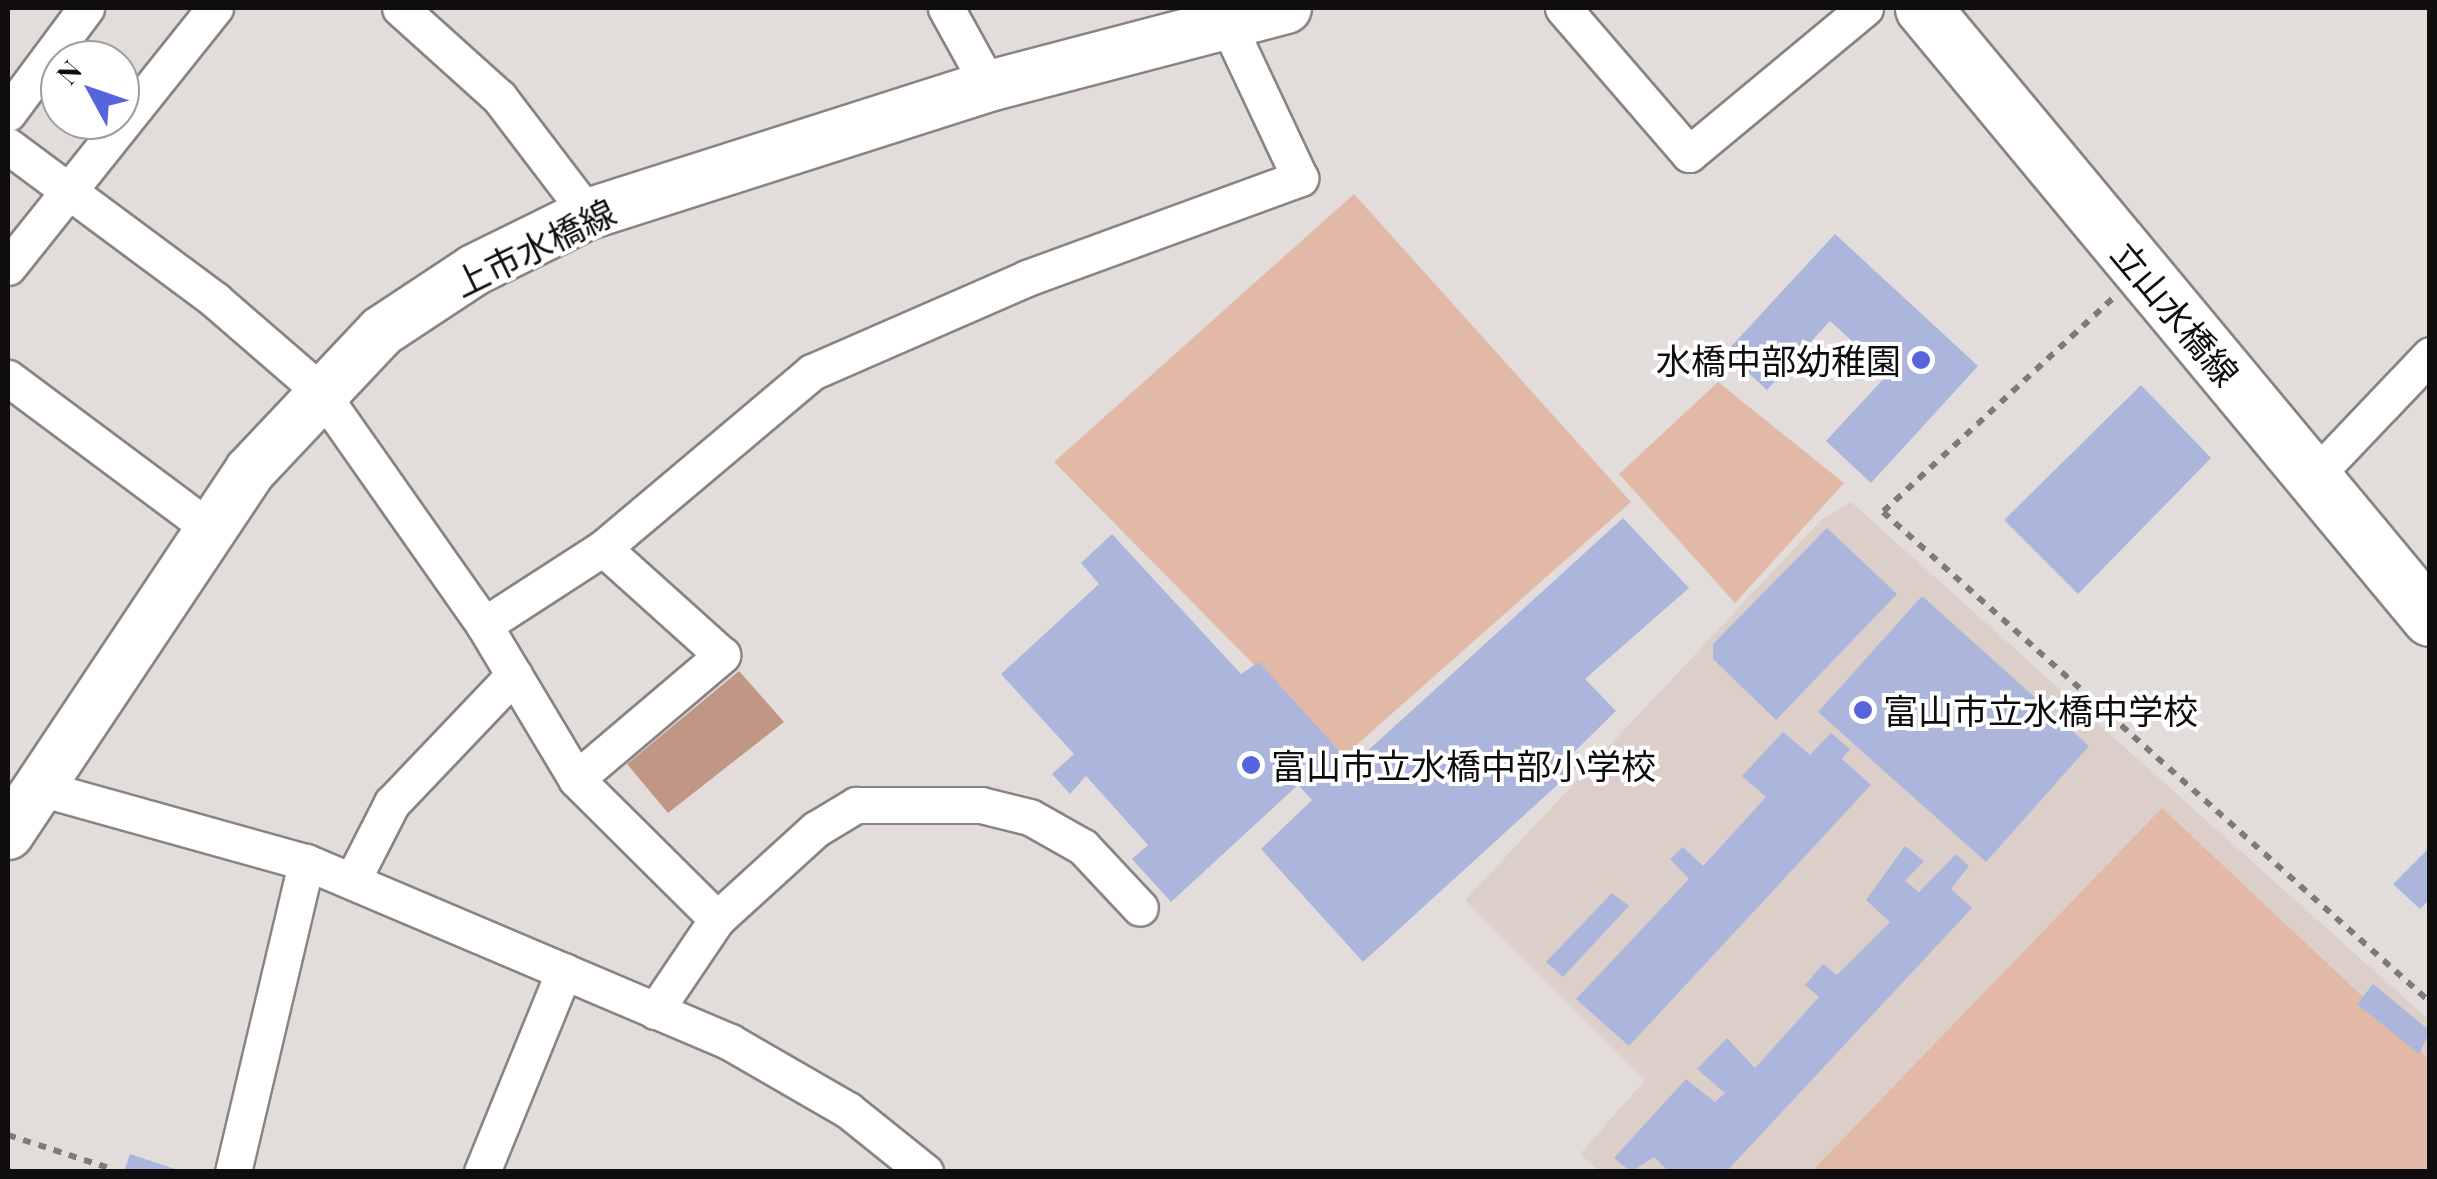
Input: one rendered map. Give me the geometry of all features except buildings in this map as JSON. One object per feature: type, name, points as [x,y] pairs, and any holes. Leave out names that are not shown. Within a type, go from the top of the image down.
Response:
[{"type":"main road","name":"上市水橋線","points":[[15,815],[209,528],[319,390],[382,331],[474,270],[588,214],[989,86],[1286,8]]},
{"type":"main road","name":"立山水橋線","points":[[1923,8],[2430,618]]},
{"type":"street","points":[[8,113],[86,8]]},
{"type":"street","points":[[8,266],[64,188],[215,8]]},
{"type":"street","points":[[400,8],[500,97],[588,214]]},
{"type":"street","points":[[946,8],[989,86]]},
{"type":"street","points":[[1563,8],[1689,154],[1864,8]]},
{"type":"street","points":[[484,626],[604,548],[812,372],[1026,278],[1300,178],[1228,25]]},
{"type":"street","points":[[8,146],[319,390],[484,626],[576,779],[717,918]]},
{"type":"street","points":[[2313,478],[2430,356]]},
{"type":"street","points":[[8,378],[209,528]]},
{"type":"street","points":[[576,779],[722,655],[604,548]]},
{"type":"street","points":[[352,882],[392,803],[514,675]]},
{"type":"street","points":[[656,1012],[717,918],[816,829],[856,805],[981,805],[1030,817],[1082,847],[1140,908]]},
{"type":"street","points":[[15,815],[306,862],[656,1012],[848,1110],[924,1172]]},
{"type":"street","points":[[233,1172],[306,862]]},
{"type":"street","points":[[482,1172],[564,971]]},
{"type":"path","points":[[2142,271],[1883,512],[2430,1002]]},
{"type":"path","points":[[8,1135],[112,1169]]},
{"type":"shaded area","points":[[1354,194],[1631,502],[1344,756],[1054,462]]},
{"type":"shaded area","points":[[1718,382],[1844,483],[1735,603],[1619,474]]},
{"type":"shaded area","name":"富山市立水橋中学校","points":[[1851,502],[2429,1020],[2429,1171],[1599,1171],[1580,1154],[1645,1080],[1465,900],[1821,520]]},
{"type":"shaded area","points":[[739,671],[784,722],[668,813],[627,764]]},
{"type":"shaded area","points":[[2162,808],[2429,1059],[2429,1171],[1811,1172]]},
{"type":"place","name":"水橋中部幼稚園","points":[[1921,360]]},
{"type":"place","name":"富山市立水橋中学校","points":[[1863,710]]},
{"type":"place","name":"富山市立水橋中部小学校","points":[[1251,765]]}]
